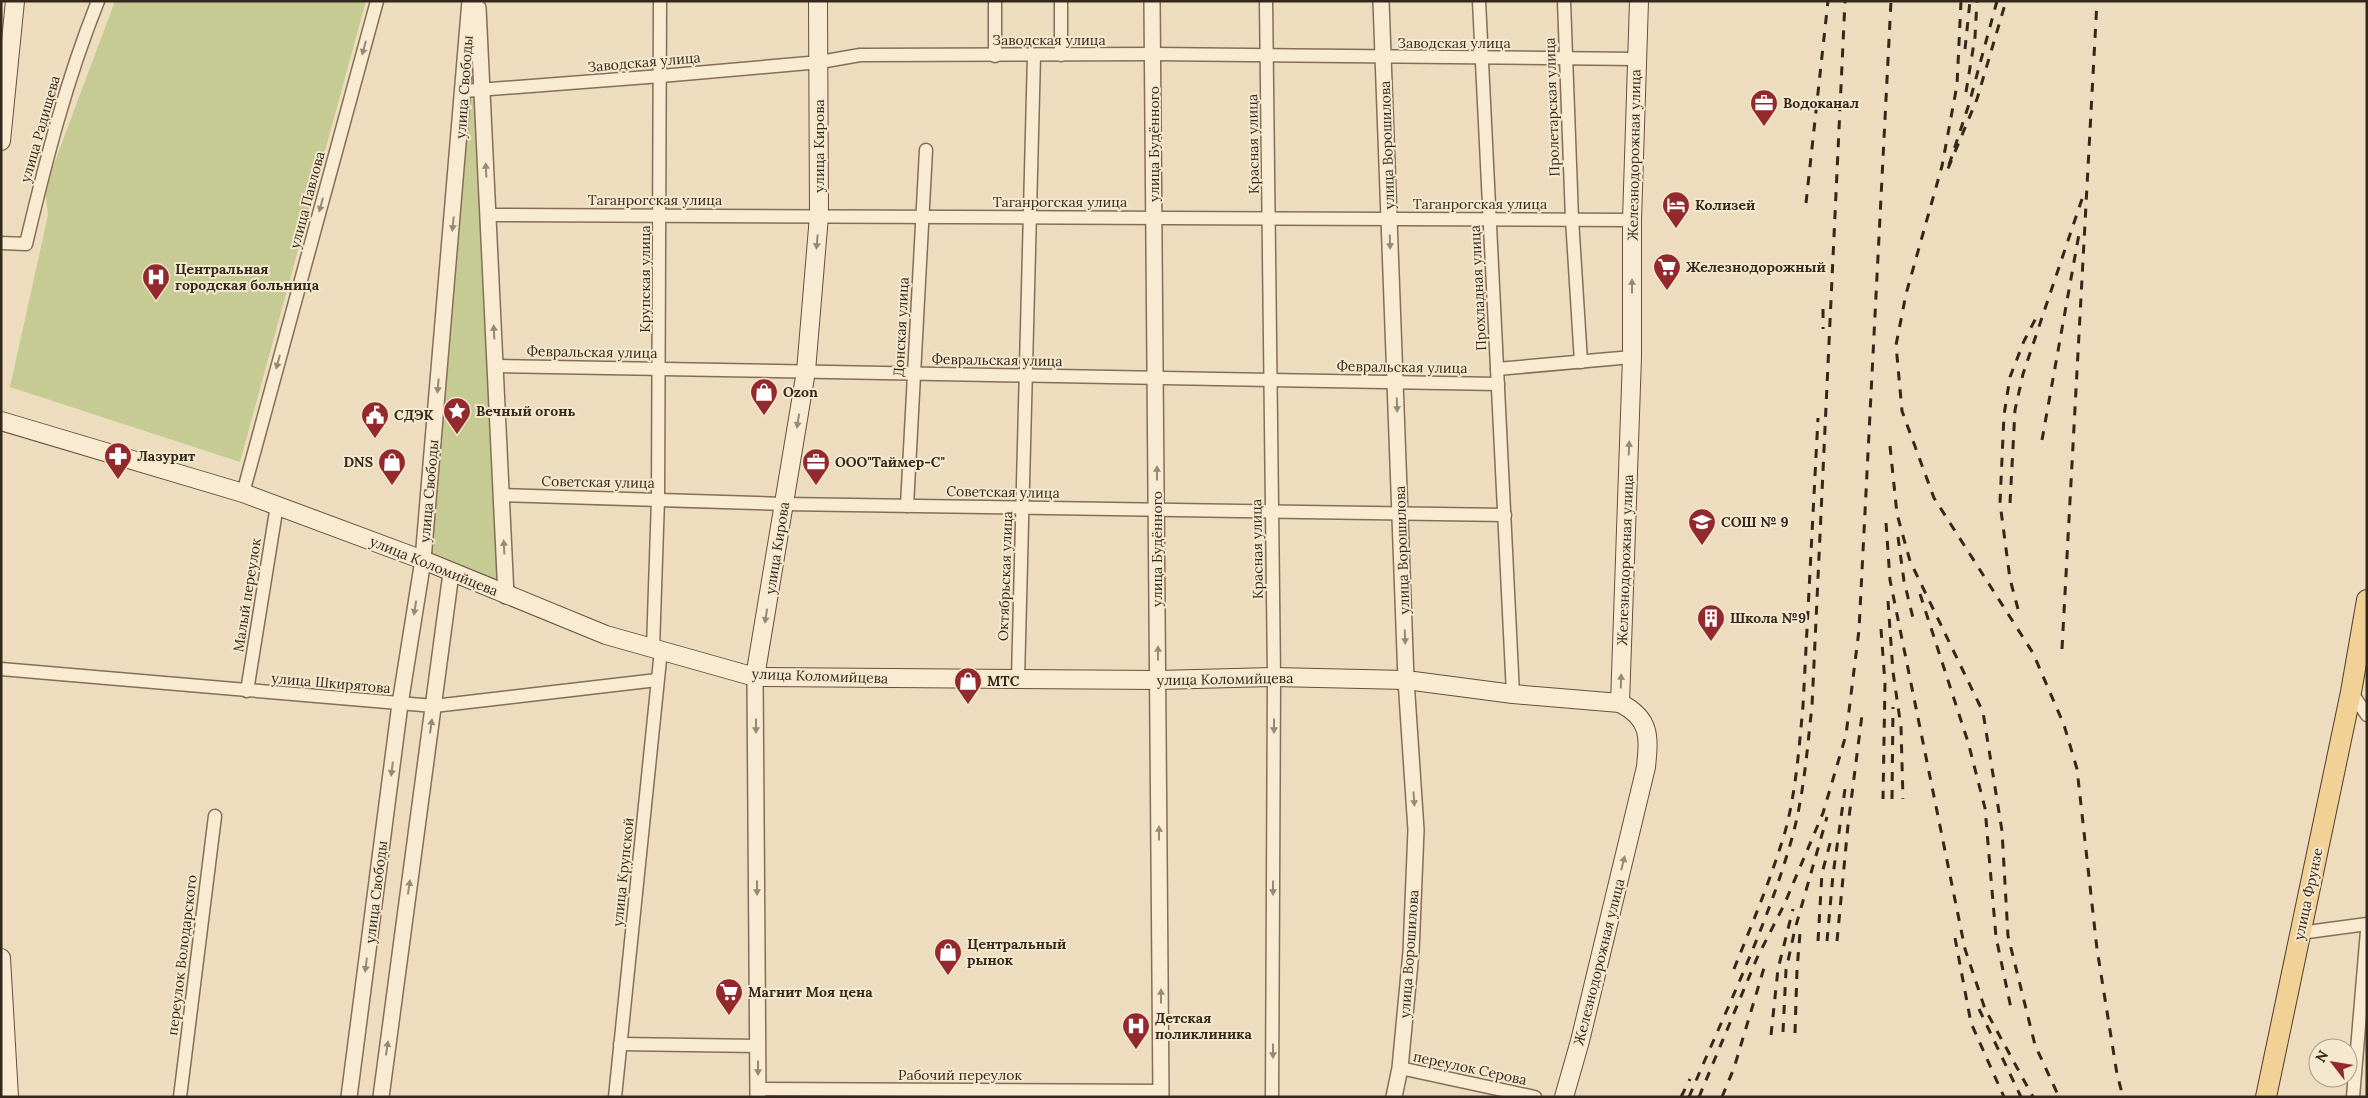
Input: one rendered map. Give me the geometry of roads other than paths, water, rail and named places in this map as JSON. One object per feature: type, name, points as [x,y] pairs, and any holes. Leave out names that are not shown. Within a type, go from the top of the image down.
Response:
[{"type":"main road","points":[[1,141],[15,1]]},
{"type":"main road","name":"улица Кирова","points":[[756,677],[806,371],[819,216],[820,62],[818,1]]},
{"type":"main road","name":"Железнодорожная улица","points":[[1564,1097],[1580,1040],[1646,767],[1649,736],[1635,711],[1620,703],[1632,357],[1632,220],[1639,1]]},
{"type":"main road","name":"улица Коломийцева","points":[[1,421],[243,493],[423,560],[506,596],[606,635],[756,677],[1158,680],[1274,677],[1406,680],[1513,694],[1620,703]]},
{"type":"main road","name":"улица Фрунзе","points":[[2266,1097],[2363,634],[2367,600]]},
{"type":"main road","points":[[1,958],[9,1097]]},
{"type":"street","name":"улица Радищева","points":[[1,243],[26,244],[54,127],[98,1]]},
{"type":"street","name":"улица Павлова","points":[[243,493],[377,1]]},
{"type":"street","name":"улица Свободы","points":[[350,1097],[400,704],[423,560],[464,91],[470,1]]},
{"type":"street","name":"улица Свободы","points":[[478,1],[506,596]]},
{"type":"street","name":"Крупская улица","points":[[657,649],[660,1]]},
{"type":"street","points":[[995,1],[995,56]]},
{"type":"street","points":[[1061,1],[1061,55]]},
{"type":"street","name":"улица Будённого","points":[[1152,1],[1154,54],[1161,1094]]},
{"type":"street","name":"Красная улица","points":[[1266,1],[1274,677],[1272,1097]]},
{"type":"street","name":"улица Ворошилова","points":[[1381,1],[1406,680],[1416,830],[1411,952],[1400,1068],[1394,1097]]},
{"type":"street","name":"Прохладная улица","points":[[1479,1],[1513,694]]},
{"type":"street","name":"Пролетарская улица","points":[[1564,1],[1572,219],[1581,362]]},
{"type":"street","name":"Заводская улица","points":[[464,91],[820,62],[860,55],[1154,54],[1636,59]]},
{"type":"street","name":"Октябрьская улица","points":[[1018,679],[1034,55]]},
{"type":"street","name":"Донская улица","points":[[907,506],[926,150]]},
{"type":"street","name":"Таганрогская улица","points":[[488,215],[1632,220]]},
{"type":"street","points":[[1497,369],[1632,357]]},
{"type":"street","name":"Февральская улица","points":[[495,366],[1498,384]]},
{"type":"street","name":"Советская улица","points":[[501,495],[784,504],[1505,515]]},
{"type":"street","name":"Малый переулок","points":[[247,691],[277,505]]},
{"type":"street","points":[[381,1097],[451,573]]},
{"type":"street","name":"улица Крупской","points":[[615,1097],[657,680],[657,649]]},
{"type":"street","name":"улица Шкирятова","points":[[1,669],[434,706],[657,680]]},
{"type":"street","name":"улица Кирова","points":[[756,677],[758,1093]]},
{"type":"street","points":[[2351,692],[2367,716]]},
{"type":"street","name":"переулок Володарского","points":[[180,1097],[215,816]]},
{"type":"street","points":[[2300,933],[2367,924]]},
{"type":"street","points":[[2353,1097],[2367,932]]},
{"type":"street","points":[[620,1044],[758,1046]]},
{"type":"street","name":"переулок Серова","points":[[1400,1068],[1535,1097]]},
{"type":"street","name":"Рабочий переулок","points":[[758,1093],[1161,1094]]},
{"type":"railway","points":[[1806,203],[1828,1]]},
{"type":"railway","points":[[1689,1097],[1745,969],[1782,871],[1796,822],[1807,756],[1812,706],[1845,1]]},
{"type":"railway","points":[[1699,1097],[1757,958],[1784,905],[1823,813],[1846,735],[1859,630],[1891,1]]},
{"type":"railway","points":[[1961,1],[1957,85],[1942,166],[1906,294],[1896,345],[1902,411],[1934,498],[2033,653],[2064,725],[2077,769],[2097,949],[2117,1074],[2123,1097]]},
{"type":"railway","points":[[1965,49],[1970,1]]},
{"type":"railway","points":[[1966,92],[1975,37],[1977,1]]},
{"type":"railway","points":[[1997,1],[1969,104],[1947,171],[1977,99],[2006,1]]},
{"type":"railway","points":[[2062,649],[2097,1]]},
{"type":"railway","points":[[2010,503],[2015,410],[2023,374],[2082,199]]},
{"type":"railway","points":[[2042,440],[2079,234]]},
{"type":"railway","points":[[1823,309],[1823,329]]},
{"type":"railway","points":[[2018,609],[2010,579],[2000,503],[2004,415],[2010,377],[2024,341],[2038,314]]},
{"type":"railway","points":[[1734,969],[1780,850],[1789,817],[1794,786],[1803,706],[1818,418]]},
{"type":"railway","points":[[1890,446],[1897,514],[1910,561],[1983,712],[2002,831],[2008,936],[2035,1045],[2059,1097]]},
{"type":"railway","points":[[1886,523],[1890,580],[1965,949],[1985,1009],[2033,1097]]},
{"type":"railway","points":[[1898,537],[1904,581],[1914,622]]},
{"type":"railway","points":[[1920,594],[1968,742],[1985,808],[1996,937],[2012,1013]]},
{"type":"railway","points":[[1888,601],[1893,672],[1901,727],[1903,799]]},
{"type":"railway","points":[[1881,629],[1885,683],[1883,799]]},
{"type":"railway","points":[[1892,799],[1893,707]]},
{"type":"railway","points":[[1837,941],[1848,825],[1862,715]]},
{"type":"railway","points":[[1827,941],[1833,875],[1846,782]]},
{"type":"railway","points":[[1783,1032],[1786,970],[1795,929],[1827,817]]},
{"type":"railway","points":[[1818,941],[1822,873],[1831,840]]},
{"type":"railway","points":[[1771,1035],[1778,969],[1793,909]]},
{"type":"railway","points":[[1795,1033],[1800,933]]},
{"type":"railway","points":[[1955,938],[1971,1023],[2004,1097]]},
{"type":"railway","points":[[1722,1097],[1734,1068],[1764,968]]},
{"type":"railway","points":[[1979,1009],[2021,1097]]},
{"type":"railway","points":[[1681,1097],[1690,1079]]},
{"type":"place","name":"Водоканал","points":[[1764,127]]},
{"type":"place","name":"Колизей","points":[[1676,229]]},
{"type":"place","name":"Железнодорожный","points":[[1667,291]]},
{"type":"place","name":"Центральная городская больница","points":[[156,301]]},
{"type":"place","name":"Ozon","points":[[764,416]]},
{"type":"place","name":"Вечный огонь","points":[[457,435]]},
{"type":"place","name":"СДЭК","points":[[375,439]]},
{"type":"place","name":"Лазурит","points":[[118,480]]},
{"type":"place","name":"DNS","points":[[392,486]]},
{"type":"place","name":"ООО\"Таймер-С\"","points":[[816,486]]},
{"type":"place","name":"СОШ № 9","points":[[1702,546]]},
{"type":"place","name":"Школа №9","points":[[1711,642]]},
{"type":"place","name":"МТС","points":[[968,705]]},
{"type":"place","name":"Центральный рынок","points":[[948,976]]},
{"type":"place","name":"Магнит Моя цена","points":[[729,1016]]},
{"type":"place","name":"Детская поликлиника","points":[[1136,1050]]}]
